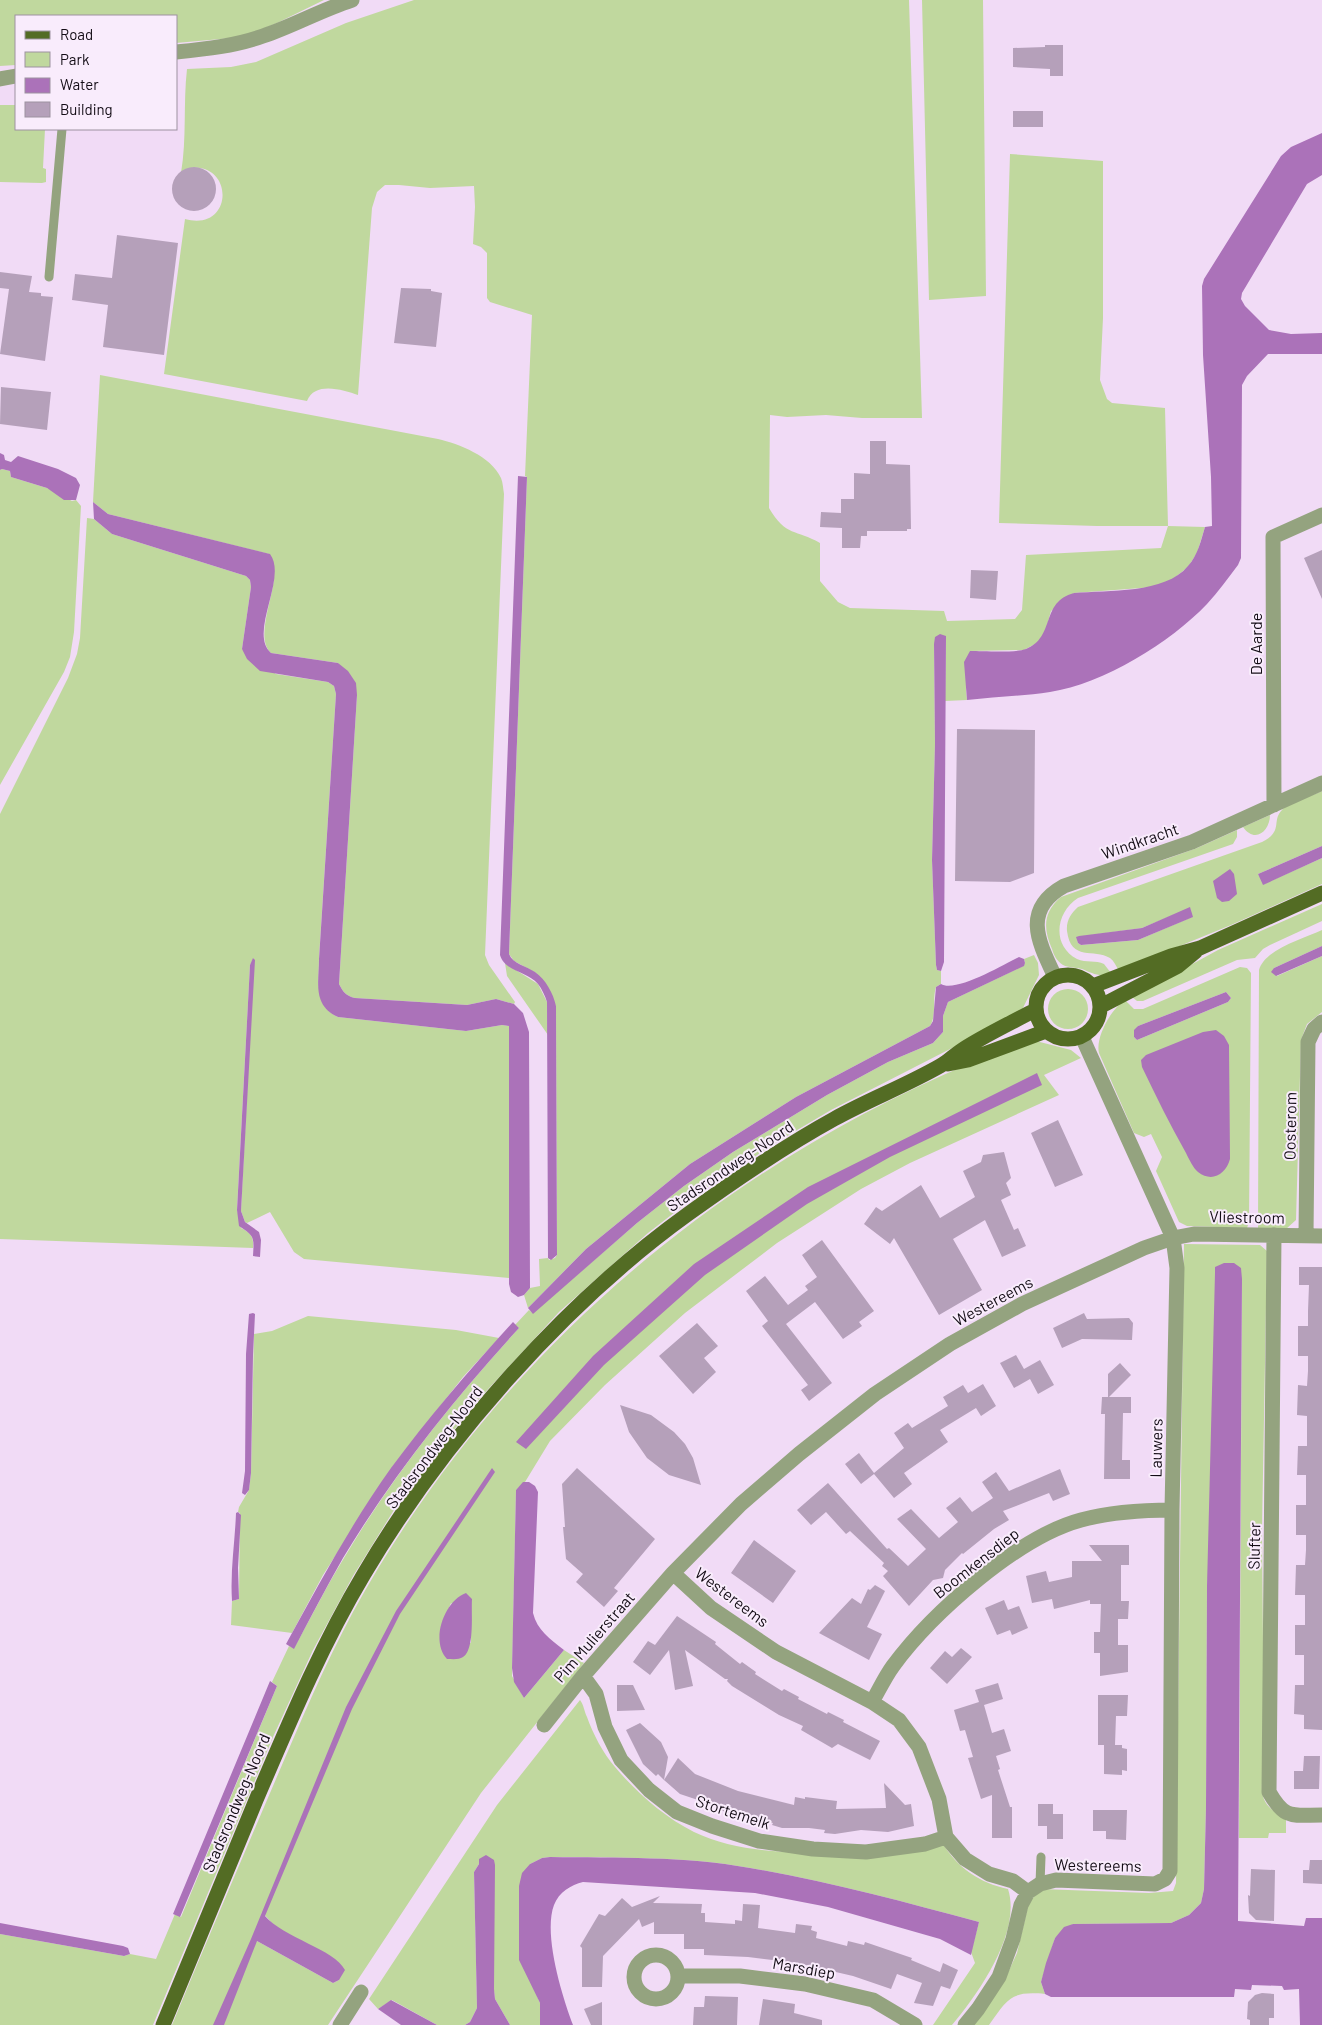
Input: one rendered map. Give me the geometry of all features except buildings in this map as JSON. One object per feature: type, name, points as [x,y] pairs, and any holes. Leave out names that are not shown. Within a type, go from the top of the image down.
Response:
[{"type":"main road","points":[[1093,986],[1171,956],[1200,948],[1322,893]]},
{"type":"main road","points":[[1101,1006],[1178,966],[1200,948]]},
{"type":"main road","points":[[1069,974],[1082,978],[1093,986],[1099,995],[1101,1006],[1099,1018],[1092,1029],[1082,1037],[1070,1040],[1057,1038],[1046,1031],[1039,1022],[1035,1010],[1037,996],[1044,984],[1056,977],[1069,974]]},
{"type":"main road","name":"Stadsrondweg-Noord","points":[[163,2025],[289,1722],[318,1660],[364,1574],[422,1486],[482,1410],[537,1348],[601,1285],[686,1215],[767,1158],[836,1118],[941,1065],[963,1050],[1035,1010]]},
{"type":"main road","name":"Stadsrondweg-Noord","points":[[941,1065],[968,1060],[1046,1031]]},
{"type":"street","points":[[178,52],[234,45],[262,37],[312,14],[352,0]]},
{"type":"street","points":[[0,79],[15,76]]},
{"type":"street","name":"De Aarde","points":[[1274,805],[1273,537],[1322,515]]},
{"type":"street","name":"Windkracht","points":[[1056,977],[1036,932],[1041,908],[1054,892],[1064,886],[1192,842],[1322,783]]},
{"type":"street","name":"Oosterom","points":[[1306,1235],[1308,1042],[1314,1029],[1322,1022]]},
{"type":"street","name":"Lauwers","points":[[1082,1037],[1173,1238],[1177,1268],[1172,1510],[1171,1825],[1170,1871],[1165,1879]]},
{"type":"street","name":"Vliestroom","points":[[1173,1238],[1194,1234],[1322,1236]]},
{"type":"street","name":"Slufter","points":[[1274,1236],[1269,1792],[1278,1809],[1292,1815],[1322,1815]]},
{"type":"street","name":"Westereems","points":[[1165,1879],[1155,1884],[1056,1880],[1034,1888],[989,1874],[965,1859],[946,1836],[939,1799],[919,1747],[899,1720],[872,1702],[776,1652],[711,1608],[673,1574],[741,1504],[799,1454],[875,1394],[950,1344],[1022,1304],[1144,1248],[1173,1238]]},
{"type":"street","name":"Boomkensdiep","points":[[872,1702],[893,1666],[932,1620],[987,1572],[1032,1540],[1080,1520],[1137,1510],[1172,1510]]},
{"type":"street","name":"Pim Mulierstraat","points":[[544,1725],[583,1676],[673,1574]]},
{"type":"street","name":"Stortemelk","points":[[583,1676],[596,1694],[605,1727],[621,1760],[649,1790],[677,1812],[712,1826],[759,1841],[813,1850],[866,1852],[925,1844],[946,1836]]},
{"type":"street","points":[[965,2025],[999,1977],[1012,1940],[1021,1904],[1034,1888]]},
{"type":"street","name":"Marsdiep","points":[[678,1976],[740,1976],[805,1984],[873,2000],[916,2025]]},
{"type":"street","points":[[340,2025],[361,1992]]},
{"type":"lane","points":[[50,277],[62,130]]},
{"type":"lane","points":[[1034,1888],[1041,1857]]},
{"type":"green space","points":[[0,0],[324,0],[243,37],[178,43],[178,15],[15,15],[15,65],[0,66]]},
{"type":"green space","points":[[414,0],[909,0],[922,418],[862,418],[826,415],[787,417],[770,415],[769,508],[786,528],[820,543],[820,581],[838,602],[850,608],[944,611],[947,621],[1015,619],[1022,610],[1026,555],[1161,548],[1168,526],[1205,527],[1197,553],[1188,567],[1173,579],[1155,587],[1074,593],[1051,611],[1045,633],[1037,643],[1024,650],[970,651],[966,690],[967,700],[945,701],[946,636],[934,644],[935,744],[932,860],[936,965],[937,970],[941,971],[941,984],[936,987],[933,1017],[930,1026],[796,1097],[690,1164],[586,1249],[528,1308],[524,1295],[530,1288],[540,1286],[539,1259],[548,1258],[549,1260],[557,1255],[556,1006],[536,973],[514,961],[509,954],[532,315],[490,302],[487,298],[487,253],[481,247],[473,244],[474,186],[430,188],[385,185],[377,192],[372,208],[358,395],[337,389],[323,389],[316,391],[307,401],[164,374],[185,219],[200,220],[211,217],[218,209],[222,200],[222,189],[218,180],[211,172],[195,168],[187,169],[181,173],[187,69],[231,67],[256,62],[346,23]]},
{"type":"green space","points":[[922,0],[983,0],[986,296],[929,300]]},
{"type":"green space","points":[[0,105],[15,105],[15,130],[45,130],[43,168],[46,169],[46,182],[0,182]]},
{"type":"green space","points":[[1010,154],[1103,161],[1103,318],[1100,380],[1107,399],[1112,403],[1165,408],[1168,526],[999,523]]},
{"type":"green space","points":[[100,375],[438,439],[474,452],[490,463],[496,470],[502,480],[504,494],[485,955],[489,965],[515,1002],[514,1004],[496,999],[467,1005],[355,998],[347,995],[342,989],[339,984],[357,695],[338,663],[271,653],[266,646],[264,637],[266,616],[274,574],[269,554],[108,514],[93,502]]},
{"type":"green space","points":[[0,470],[10,471],[11,477],[47,488],[72,501],[76,500],[81,506],[74,632],[70,657],[64,672],[0,785]]},
{"type":"green space","points":[[87,518],[94,519],[112,534],[246,576],[250,580],[251,587],[242,649],[276,674],[328,682],[334,686],[336,694],[319,958],[319,992],[321,1000],[330,1012],[338,1017],[466,1031],[502,1025],[509,1026],[509,1278],[304,1259],[294,1252],[270,1212],[247,1223],[245,1222],[241,1211],[254,958],[250,965],[237,1209],[241,1228],[251,1236],[253,1248],[0,1239],[0,814],[68,678],[77,654],[80,638]]},
{"type":"green space","points":[[1322,791],[1322,846],[1258,874],[1264,884],[1322,858],[1322,884],[1231,925],[1119,971],[1110,958],[1104,955],[1078,951],[1069,941],[1067,924],[1071,915],[1078,907],[1262,842],[1273,834],[1277,818],[1285,807]],"holes":[[[1190,908],[1192,917],[1138,940],[1081,945],[1078,943],[1077,937],[1142,928]]]},
{"type":"green space","points":[[1270,815],[1265,830],[1257,835],[1252,835],[1243,827]]},
{"type":"green space","points":[[1237,830],[1237,837],[1233,844],[1078,898],[1071,904],[1061,920],[1060,937],[1063,946],[1077,959],[1104,964],[1111,973],[1096,974],[1065,966],[1056,958],[1047,935],[1046,921],[1051,909],[1061,897],[1197,848]]},
{"type":"green space","points":[[1322,904],[1322,921],[1270,945],[1263,949],[1255,958],[1237,960],[1143,1001],[1137,1001],[1132,997],[1218,950]]},
{"type":"green space","points":[[1322,930],[1322,946],[1274,968],[1277,976],[1322,956],[1322,1012],[1307,1024],[1301,1040],[1296,1220],[1286,1229],[1258,1228],[1259,970],[1269,956],[1277,950]]},
{"type":"green space","points":[[1034,955],[1038,963],[1039,975],[1022,1010],[831,1110],[777,1142],[701,1192],[648,1233],[559,1312],[469,1410],[394,1510],[353,1576],[313,1650],[273,1737],[153,2025],[0,2025],[0,1934],[124,1956],[130,1954],[156,1959],[175,1914],[181,1917],[277,1686],[272,1682],[289,1646],[294,1648],[344,1558],[404,1467],[471,1382],[519,1328],[515,1325],[529,1310],[533,1313],[637,1223],[684,1186],[733,1152],[827,1095],[888,1062],[933,1043],[943,1032],[943,1016],[948,1002],[1023,966],[1025,963],[1024,959]]},
{"type":"green space","points":[[505,963],[538,984],[547,1002],[548,1035],[507,976]]},
{"type":"green space","points":[[1240,967],[1247,968],[1251,973],[1249,1222],[1247,1228],[1187,1226],[1179,1222],[1156,1171],[1162,1157],[1151,1134],[1144,1137],[1134,1133],[1099,1053],[1098,1046],[1102,1031],[1110,1016],[1120,1004],[1125,1000],[1134,1009],[1143,1009]],"holes":[[[1226,992],[1231,998],[1228,1002],[1137,1040],[1134,1037],[1138,1026]]]},
{"type":"green space","points":[[1068,989],[1082,995],[1088,1009],[1082,1023],[1068,1029],[1054,1023],[1048,1009],[1054,995]]},
{"type":"green space","points":[[1036,1041],[1071,1050],[1081,1058],[1044,1075],[1059,1095],[910,1163],[861,1189],[777,1243],[685,1313],[605,1385],[550,1441],[525,1482],[516,1490],[512,1676],[524,1698],[564,1650],[584,1663],[481,1793],[328,2025],[172,2025],[294,1737],[342,1632],[408,1522],[470,1437],[540,1358],[616,1285],[697,1219],[784,1160],[875,1108],[971,1063]],"holes":[[[451,1603],[471,1621],[471,1643],[441,1627]],[[262,1912],[272,1923],[339,1980],[333,1983],[257,1941]]]},
{"type":"green space","points":[[1184,1244],[1260,1245],[1267,1251],[1262,1530],[1264,1759],[1262,1788],[1265,1801],[1269,1807],[1286,1819],[1286,1833],[1269,1833],[1268,1838],[1239,1838],[1242,1279],[1207,1586],[1206,1807],[1204,1889],[1201,1903],[1189,1915],[1171,1923],[1073,1924],[1055,1938],[1041,1982],[1045,1994],[1017,1995],[1001,2008],[989,2025],[973,2025],[1006,1977],[1017,1953],[1029,1902],[1041,1889],[1149,1893],[1173,1891],[1176,1883]]},
{"type":"green space","points":[[308,1316],[456,1330],[499,1338],[463,1377],[391,1469],[323,1575],[292,1633],[231,1625],[232,1601],[239,1599],[240,1513],[238,1512],[249,1490],[251,1473],[254,1334],[272,1331]]},
{"type":"green space","points":[[580,1700],[595,1737],[615,1767],[651,1803],[672,1819],[694,1832],[722,1842],[752,1849],[784,1852],[849,1850],[942,1842],[962,1867],[970,1873],[988,1883],[1008,1889],[1011,1906],[1009,1924],[1003,1943],[985,1980],[952,2025],[933,2025],[975,1963],[971,1952],[979,1922],[865,1892],[779,1873],[700,1861],[650,1858],[550,1857],[542,1858],[530,1864],[540,2025],[510,2025],[495,1999],[479,1864],[474,1872],[477,2008],[470,2022],[465,2025],[437,2025],[392,2000],[378,2009],[369,1999],[497,1805]]},
{"type":"water","points":[[1322,133],[1322,175],[1307,184],[1242,293],[1241,299],[1245,306],[1269,330],[1291,334],[1322,333],[1322,354],[1268,354],[1247,376],[1242,385],[1241,558],[1238,565],[1211,599],[1175,633],[1113,671],[1092,680],[1050,692],[967,700],[964,662],[970,651],[1026,649],[1035,644],[1041,636],[1056,604],[1063,597],[1074,593],[1119,591],[1151,586],[1165,582],[1178,575],[1191,562],[1199,547],[1205,527],[1212,526],[1211,477],[1203,355],[1202,286],[1204,279],[1281,156],[1291,147]]},
{"type":"water","points":[[0,453],[4,455],[5,460],[11,462],[18,456],[58,469],[76,478],[80,485],[76,500],[64,500],[47,488],[11,477],[10,471],[0,470]]},
{"type":"water","points":[[518,476],[527,477],[509,954],[513,960],[535,972],[546,983],[556,1006],[557,1255],[551,1260],[548,1258],[547,1002],[538,984],[528,976],[506,965],[500,955]]},
{"type":"water","points":[[93,502],[108,514],[270,554],[274,564],[275,577],[265,619],[264,632],[265,644],[271,653],[338,663],[348,671],[356,683],[357,695],[339,984],[345,993],[355,998],[467,1005],[496,999],[514,1004],[523,1013],[529,1032],[530,1288],[524,1295],[518,1297],[511,1292],[509,1284],[509,1026],[502,1025],[466,1031],[338,1017],[324,1006],[321,999],[318,984],[319,959],[336,694],[334,686],[328,682],[260,671],[247,659],[242,649],[251,587],[250,580],[246,576],[112,534],[94,519]]},
{"type":"water","points":[[940,634],[946,636],[944,962],[941,971],[937,970],[936,965],[932,860],[935,744],[934,644],[935,637]]},
{"type":"water","points":[[1322,846],[1322,858],[1263,885],[1258,874]]},
{"type":"water","points":[[1230,869],[1234,874],[1237,894],[1229,901],[1222,902],[1217,898],[1213,881]]},
{"type":"water","points":[[1190,907],[1193,917],[1138,940],[1081,945],[1076,937],[1142,928]]},
{"type":"water","points":[[1322,946],[1322,956],[1276,976],[1271,972],[1274,968]]},
{"type":"water","points":[[1019,957],[1024,959],[1024,966],[948,1002],[943,1016],[943,1032],[933,1043],[888,1062],[827,1095],[733,1152],[684,1186],[637,1223],[533,1314],[528,1308],[586,1249],[690,1164],[796,1097],[930,1026],[933,1021],[936,987],[941,984],[948,986],[968,982]]},
{"type":"water","points":[[253,958],[255,960],[241,1211],[245,1222],[259,1232],[261,1240],[260,1257],[253,1256],[251,1235],[239,1226],[237,1210],[250,965]]},
{"type":"water","points":[[1226,992],[1231,998],[1228,1002],[1137,1040],[1134,1037],[1134,1030],[1138,1026]]},
{"type":"water","points":[[1216,1030],[1224,1036],[1229,1045],[1230,1159],[1222,1173],[1208,1177],[1198,1172],[1191,1163],[1142,1067],[1141,1060],[1146,1055],[1203,1032]]},
{"type":"water","points":[[1037,1073],[1042,1085],[890,1157],[807,1204],[705,1275],[604,1365],[526,1449],[516,1442],[593,1356],[694,1264],[808,1187]]},
{"type":"water","points":[[1224,1263],[1234,1263],[1241,1268],[1242,1279],[1238,1921],[1304,1926],[1306,1918],[1322,1918],[1322,2025],[1300,2025],[1299,1989],[1284,1990],[1282,1986],[1252,1985],[1251,1990],[1235,1989],[1234,1997],[1051,1997],[1045,1994],[1041,1982],[1055,1938],[1064,1927],[1073,1924],[1171,1923],[1189,1915],[1201,1903],[1204,1889],[1206,1807],[1207,1586],[1215,1267]]},
{"type":"water","points":[[249,1314],[255,1314],[251,1473],[249,1490],[245,1495],[242,1493],[245,1471],[246,1354]]},
{"type":"water","points":[[513,1322],[519,1328],[425,1438],[382,1497],[343,1558],[294,1649],[286,1644],[349,1532],[376,1489],[420,1430]]},
{"type":"water","points":[[492,1468],[495,1472],[400,1614],[352,1709],[265,1916],[284,1931],[331,1956],[345,1970],[339,1980],[333,1983],[257,1941],[224,2025],[213,2025],[251,1939],[346,1707],[396,1611]]},
{"type":"water","points":[[523,1482],[529,1482],[535,1486],[538,1492],[533,1613],[541,1629],[564,1650],[524,1698],[514,1682],[512,1668],[516,1490]]},
{"type":"water","points":[[238,1512],[241,1515],[238,1568],[239,1599],[232,1601],[232,1568],[236,1513]]},
{"type":"water","points":[[466,1593],[472,1599],[472,1630],[469,1647],[463,1657],[447,1659],[442,1651],[440,1642],[442,1622],[451,1604],[458,1597]]},
{"type":"water","points":[[270,1681],[277,1686],[180,1917],[173,1914]]},
{"type":"water","points":[[486,1855],[494,1860],[495,1865],[495,1999],[510,2025],[465,2025],[470,2022],[477,2008],[474,1872],[479,1864],[479,1859]]},
{"type":"water","points":[[542,1858],[650,1858],[725,1864],[779,1873],[837,1886],[979,1922],[971,1955],[940,1939],[828,1907],[755,1893],[583,1882],[570,1887],[559,1896],[551,1917],[552,1948],[555,1965],[573,2025],[540,2025],[540,2003],[519,1960],[519,1886],[522,1873],[530,1864]]},
{"type":"water","points":[[0,1923],[123,1946],[128,1948],[130,1954],[124,1956],[0,1934]]},
{"type":"water","points":[[391,2000],[437,2025],[401,2025],[378,2009]]}]
